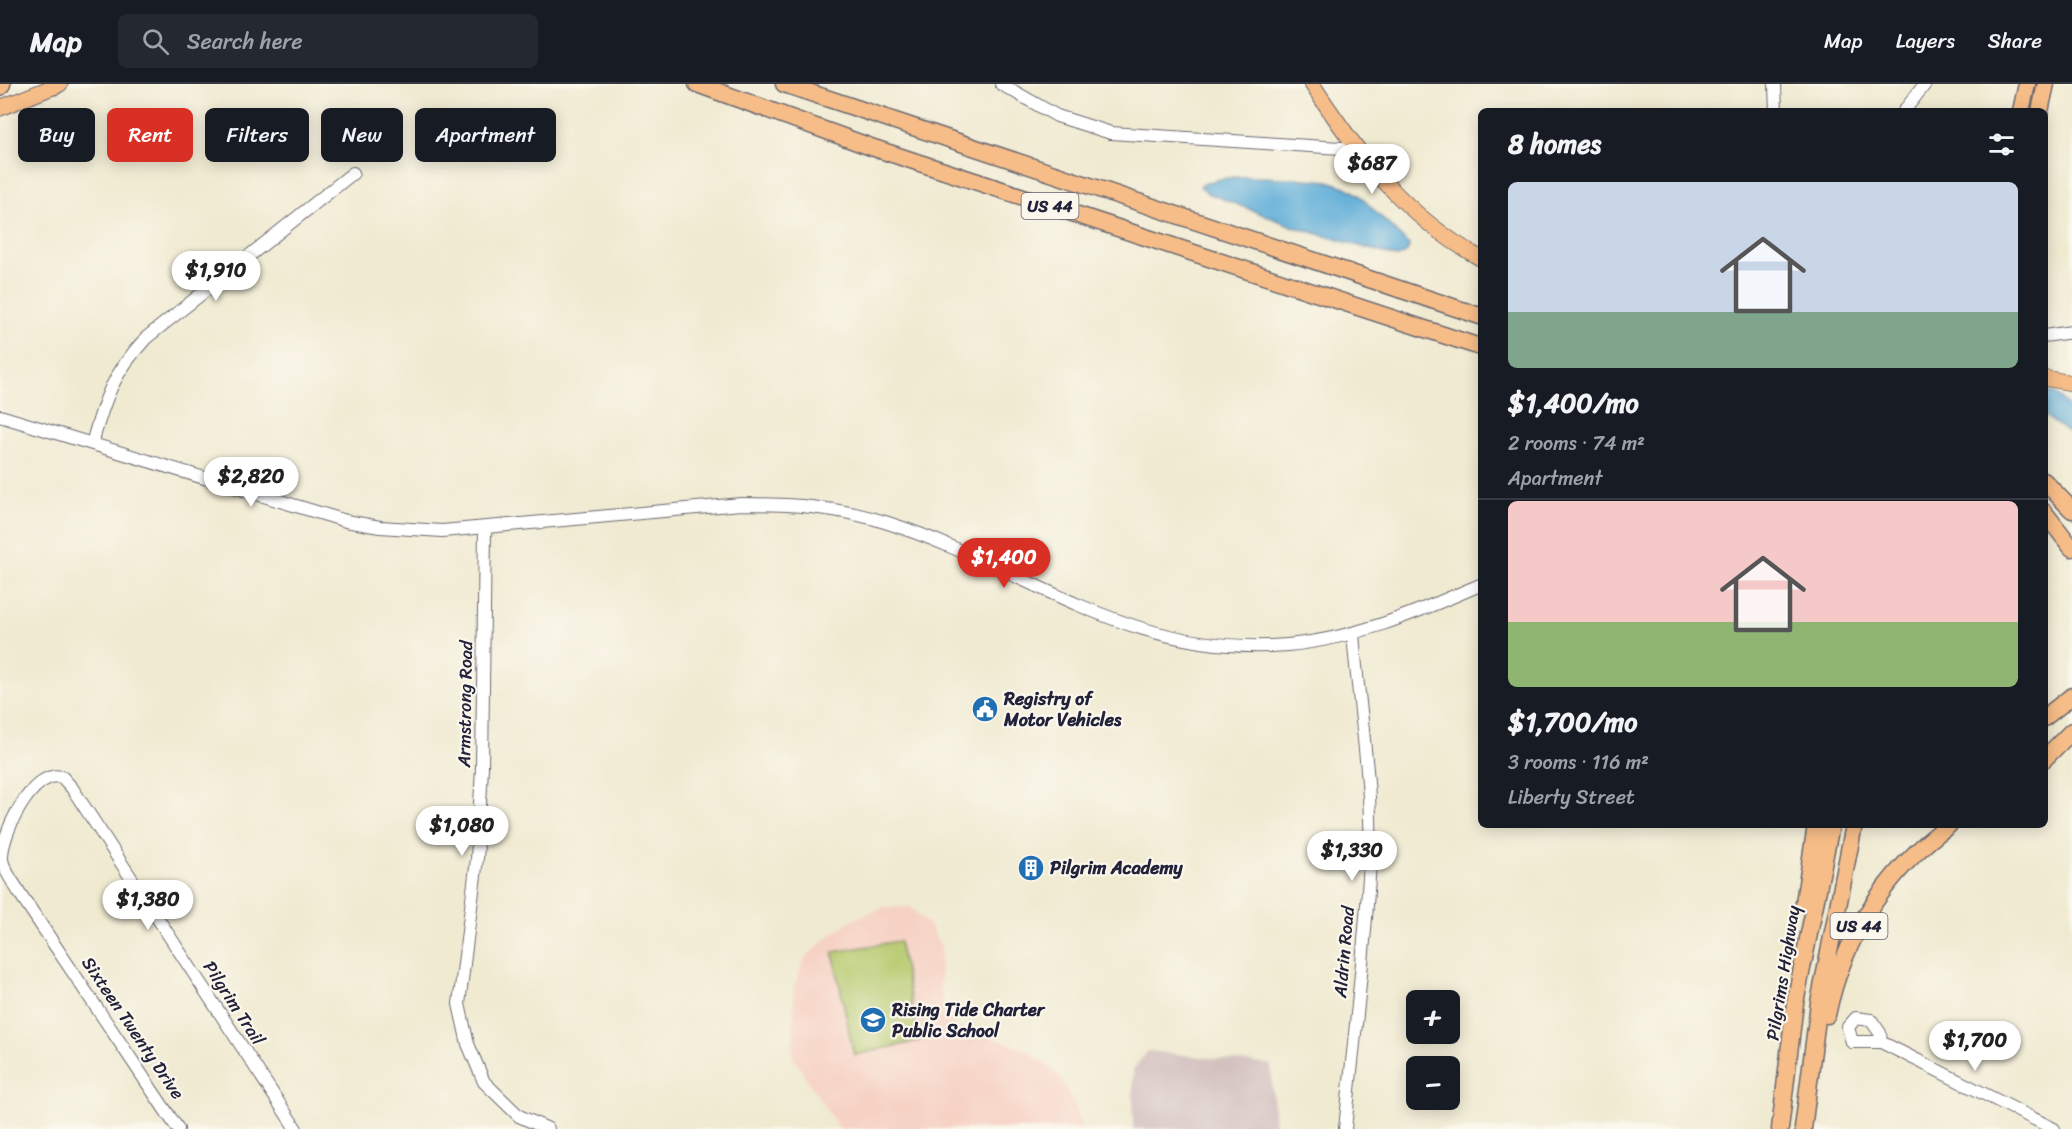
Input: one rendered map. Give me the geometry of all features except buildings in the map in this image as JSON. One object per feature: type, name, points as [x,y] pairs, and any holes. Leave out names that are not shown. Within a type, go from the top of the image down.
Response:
[{"type":"highway","name":"US 44","points":[[697,84],[871,147],[1478,346]]},
{"type":"highway","name":"US 44","points":[[784,84],[1478,315]]},
{"type":"highway","points":[[2022,108],[2026,84]]},
{"type":"highway","points":[[2041,108],[2046,84]]},
{"type":"highway","points":[[2048,485],[2072,510]]},
{"type":"highway","points":[[2048,517],[2072,548]]},
{"type":"highway","points":[[2048,715],[2072,696]]},
{"type":"highway","points":[[2048,755],[2072,731]]},
{"type":"highway","points":[[1795,1003],[1796,957],[1816,828]]},
{"type":"highway","name":"Pilgrims Highway","points":[[1780,1129],[1795,1003],[1830,828]]},
{"type":"highway","points":[[1811,1055],[1827,954],[1853,828]]},
{"type":"highway","name":"US 44","points":[[1803,1129],[1811,1055],[1826,1020],[1842,963],[1860,923],[1897,872],[1915,853],[1946,828]]},
{"type":"main road","points":[[1312,84],[1356,149],[1382,181],[1413,212],[1455,244],[1478,257]]},
{"type":"main road","points":[[0,108],[56,85]]},
{"type":"main road","points":[[2048,379],[2072,383]]},
{"type":"street","points":[[1001,84],[1057,116],[1111,133],[1356,149]]},
{"type":"street","points":[[1774,84],[1776,108]]},
{"type":"street","points":[[1906,108],[1925,84]]},
{"type":"street","points":[[92,444],[113,380],[146,338],[353,173]]},
{"type":"street","points":[[2048,335],[2072,332]]},
{"type":"street","points":[[0,416],[356,524],[442,531],[741,504],[817,506],[866,516],[913,532],[1096,614],[1158,634],[1205,642],[1259,646],[1305,643],[1353,634],[1413,614],[1478,586]]},
{"type":"street","name":"Armstrong Road","points":[[485,527],[482,768],[478,848],[459,1004],[468,1044],[484,1082],[519,1116],[548,1129]]},
{"type":"street","name":"Aldrin Road","points":[[1345,1129],[1367,918],[1370,861],[1368,795],[1353,634]]},
{"type":"street","name":"Pilgrim Trail","points":[[2,856],[13,818],[23,799],[48,779],[62,777],[98,826],[296,1129]]},
{"type":"street","name":"Sixteen Twenty Drive","points":[[2,856],[3,863],[19,892],[178,1129]]},
{"type":"street","points":[[1881,1042],[2054,1129]]},
{"type":"shaded area","name":"Rising Tide Charter Public School","points":[[884,907],[910,907],[928,924],[941,947],[940,984],[945,1013],[958,1028],[1026,1049],[1058,1074],[1075,1105],[1082,1129],[839,1129],[793,1057],[794,987],[805,958],[827,938],[850,921]]},
{"type":"shaded area","points":[[1148,1051],[1271,1065],[1275,1129],[1133,1129],[1133,1069]]},
{"type":"green space","points":[[899,941],[919,1041],[854,1055],[833,952]]},
{"type":"water","points":[[1233,177],[1328,181],[1358,194],[1409,245],[1407,252],[1397,257],[1295,227],[1208,193],[1200,186]]},
{"type":"water","points":[[2048,391],[2054,393],[2072,409],[2072,435],[2048,418]]},
{"type":"place","name":"Registry of Motor Vehicles","points":[[985,709]]},
{"type":"place","name":"Pilgrim Academy","points":[[1031,868]]},
{"type":"place","name":"Rising Tide Charter Public School","points":[[873,1020]]}]
